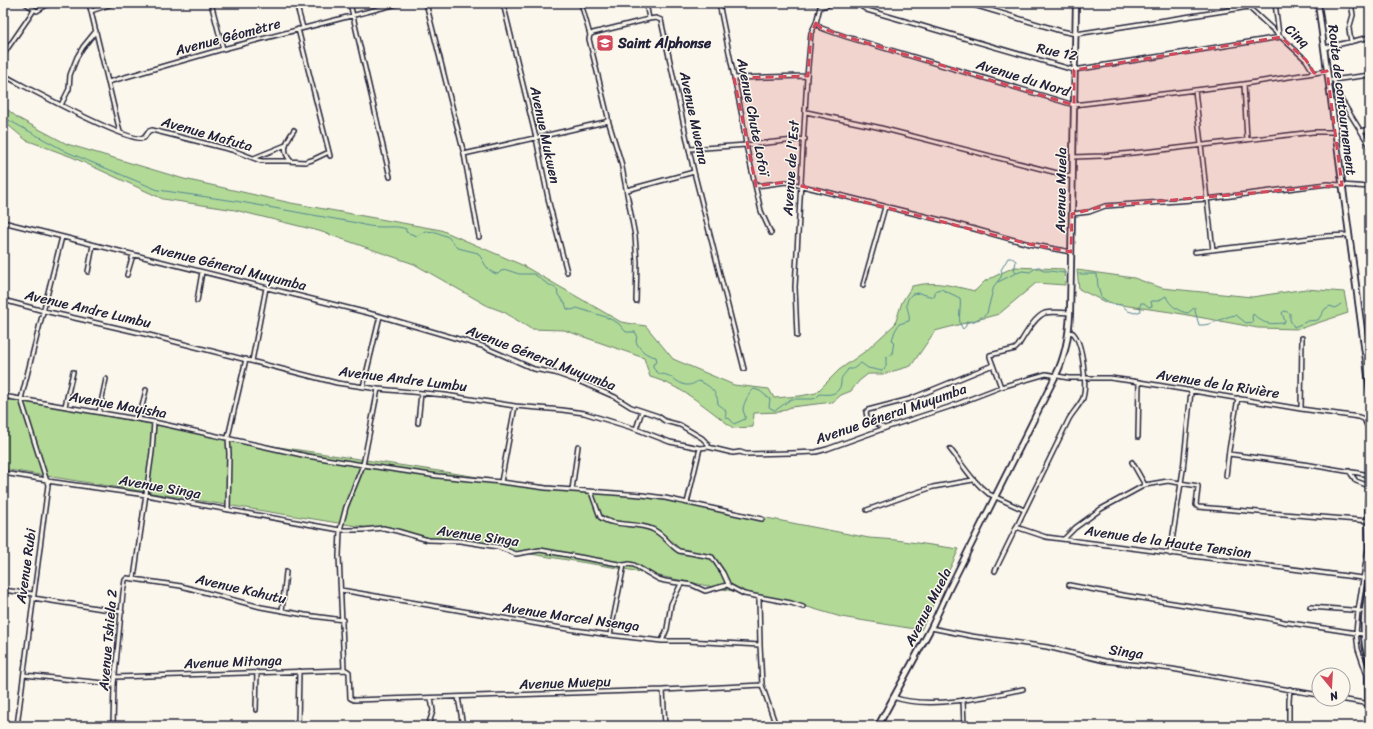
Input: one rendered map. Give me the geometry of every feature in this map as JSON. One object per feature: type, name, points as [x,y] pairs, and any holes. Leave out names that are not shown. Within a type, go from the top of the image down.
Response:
[{"type":"street","points":[[25,3],[36,11],[39,11],[50,3]]},
{"type":"street","points":[[89,3],[120,132]]},
{"type":"street","points":[[91,10],[115,3]]},
{"type":"street","points":[[211,3],[224,49]]},
{"type":"street","points":[[296,3],[302,28]]},
{"type":"street","points":[[350,3],[354,15],[390,177]]},
{"type":"street","name":"Avenue Géomètre","points":[[108,82],[298,29],[401,3]]},
{"type":"street","points":[[426,3],[464,154],[479,237]]},
{"type":"street","name":"Avenue Mukwen","points":[[503,3],[536,138],[549,203],[567,272]]},
{"type":"street","points":[[581,3],[590,35],[589,39],[608,120],[621,162],[627,190],[636,249],[636,301]]},
{"type":"street","points":[[590,35],[649,19],[646,4],[717,3]]},
{"type":"street","name":"Avenue Chute Lofoï","points":[[717,3],[761,211],[771,233]]},
{"type":"street","points":[[806,3],[821,3]]},
{"type":"street","name":"Avenue de l'Est","points":[[797,336],[795,287],[805,138],[807,78],[812,33],[821,3]]},
{"type":"street","points":[[820,8],[834,3]]},
{"type":"street","name":"Rue 12","points":[[861,3],[862,7],[867,10],[1074,70],[1280,36]]},
{"type":"street","points":[[967,3],[1061,31],[1076,34],[1248,8]]},
{"type":"street","name":"Avenue Muela","points":[[878,726],[931,628],[1056,376],[1064,354],[1069,332],[1070,313],[1076,3]]},
{"type":"street","name":"Cinq","points":[[1244,3],[1306,60],[1314,73]]},
{"type":"street","points":[[1275,3],[1280,36]]},
{"type":"street","name":"Route de contournement","points":[[1318,3],[1342,185],[1368,363],[1370,390]]},
{"type":"street","points":[[1351,3],[1353,16],[1349,33],[1351,42]]},
{"type":"street","points":[[3,55],[34,10]]},
{"type":"street","name":"Avenue Mwema","points":[[649,19],[658,18],[662,24],[694,172],[744,369]]},
{"type":"street","name":"Avenue du Nord","points":[[816,23],[821,28],[847,37],[1074,105],[1244,84],[1327,71]]},
{"type":"street","name":"Avenue Mafuta","points":[[120,132],[141,140],[149,131],[152,130],[232,150],[261,162],[309,162],[329,154],[298,29]]},
{"type":"street","points":[[61,105],[69,89],[70,75],[77,57],[82,47],[96,31]]},
{"type":"street","points":[[1324,48],[1370,37]]},
{"type":"street","points":[[3,75],[93,121],[120,132]]},
{"type":"street","points":[[1328,80],[1370,75]]},
{"type":"street","points":[[734,78],[805,76],[807,78]]},
{"type":"street","points":[[1334,79],[1337,93],[1370,146]]},
{"type":"street","points":[[1244,84],[1248,140]]},
{"type":"street","points":[[1195,90],[1206,199],[1213,250]]},
{"type":"street","points":[[806,112],[877,127],[1073,177]]},
{"type":"street","points":[[464,154],[605,122],[608,120]]},
{"type":"street","points":[[1361,131],[1370,128]]},
{"type":"street","points":[[292,162],[286,154],[286,145],[294,130]]},
{"type":"street","points":[[1073,157],[1115,155],[1313,132],[1335,132]]},
{"type":"street","points":[[690,149],[746,145],[805,138]]},
{"type":"street","points":[[254,158],[286,145]]},
{"type":"street","points":[[627,190],[694,172]]},
{"type":"street","points":[[756,186],[786,182],[949,222],[1029,244],[1071,252]]},
{"type":"street","points":[[1072,214],[1089,212],[1105,206],[1206,199],[1327,184],[1370,187]]},
{"type":"street","points":[[863,286],[885,207]]},
{"type":"street","name":"Avenue Géneral Muyumba","points":[[3,222],[380,316],[482,346],[534,369],[555,372],[583,383],[642,411],[682,426],[702,438],[708,444],[708,447],[735,454],[740,452],[750,454],[816,452],[949,407],[1001,386],[1046,374],[1056,376]]},
{"type":"street","points":[[1195,252],[1327,236],[1349,235]]},
{"type":"street","points":[[47,481],[21,399],[62,237]]},
{"type":"street","points":[[88,272],[93,245]]},
{"type":"street","points":[[127,275],[133,255]]},
{"type":"street","points":[[197,301],[202,272]]},
{"type":"street","points":[[252,361],[266,288]]},
{"type":"street","name":"Avenue Andre Lumbu","points":[[3,300],[246,359],[337,383],[378,389],[445,395],[515,406],[584,413],[636,429],[670,442],[700,448],[708,447]]},
{"type":"street","points":[[1001,386],[990,355],[1014,349],[1018,346],[1038,318],[1044,313],[1070,313]]},
{"type":"street","points":[[363,387],[380,316]]},
{"type":"street","points":[[995,571],[1069,419],[1081,402],[1084,390],[1084,378],[1079,344],[1076,335],[1069,332]]},
{"type":"street","points":[[1301,409],[1302,338]]},
{"type":"street","points":[[228,510],[230,454],[228,437],[246,359]]},
{"type":"street","points":[[884,428],[867,417],[866,412],[868,410],[910,400],[993,366]]},
{"type":"street","points":[[65,406],[73,372]]},
{"type":"street","name":"Avenue de la Rivière","points":[[1056,376],[1069,378],[1110,378],[1140,382],[1301,409],[1359,417],[1364,419],[1369,428]]},
{"type":"street","points":[[99,412],[106,379]]},
{"type":"street","points":[[1138,437],[1140,382]]},
{"type":"street","points":[[344,670],[339,556],[340,530],[346,507],[364,465],[378,389]]},
{"type":"street","points":[[139,419],[146,390]]},
{"type":"street","points":[[1170,554],[1181,483],[1191,391]]},
{"type":"street","points":[[418,423],[421,393]]},
{"type":"street","name":"Avenue Mayisha","points":[[3,396],[139,419],[228,437],[307,456],[438,476],[591,492],[642,495],[762,519]]},
{"type":"street","points":[[1226,476],[1238,398]]},
{"type":"street","points":[[501,482],[515,406]]},
{"type":"street","points":[[636,429],[642,411]]},
{"type":"street","name":"Avenue Tshiela 2","points":[[113,726],[114,684],[125,579],[128,577],[134,578],[152,452],[154,422]]},
{"type":"street","points":[[1369,428],[1370,444]]},
{"type":"street","points":[[572,490],[578,446]]},
{"type":"street","points":[[687,503],[700,448]]},
{"type":"street","points":[[950,448],[973,480],[988,494],[1024,510]]},
{"type":"street","points":[[1229,454],[1370,474],[1367,504],[1369,521],[1368,548],[1356,633],[1358,649],[1369,674],[1368,726]]},
{"type":"street","points":[[1132,462],[1145,485]]},
{"type":"street","points":[[1349,471],[1356,481],[1369,486]]},
{"type":"street","name":"Avenue Singa","points":[[3,473],[47,481],[146,495],[340,530],[383,528],[425,540],[460,541],[498,546],[516,554],[540,550],[624,565],[634,565],[658,579],[692,585],[705,591],[724,585],[729,586]]},
{"type":"street","points":[[868,510],[933,487],[973,480]]},
{"type":"street","name":"Avenue Rubi","points":[[18,726],[33,596],[48,488],[47,481]]},
{"type":"street","points":[[1064,539],[1075,528],[1101,509],[1145,485],[1168,481],[1198,487],[1196,505],[1198,507],[1369,521]]},
{"type":"street","points":[[591,492],[600,517],[603,520],[640,525],[652,529],[660,533],[679,551],[712,557],[723,573],[729,586],[742,593],[759,598],[791,603],[803,607]]},
{"type":"street","name":"Avenue de la Haute Tension","points":[[1016,527],[1046,537],[1370,580]]},
{"type":"street","points":[[610,635],[624,565]]},
{"type":"street","points":[[282,611],[286,572]]},
{"type":"street","name":"Avenue Kahutu","points":[[134,578],[181,586],[282,611],[343,620]]},
{"type":"street","points":[[1370,580],[1363,634],[1365,649],[1370,662]]},
{"type":"street","points":[[662,641],[667,629],[671,604],[681,584]]},
{"type":"street","points":[[1069,584],[1122,595],[1363,634]]},
{"type":"street","points":[[3,590],[122,612]]},
{"type":"street","name":"Avenue Marcel Nsenga","points":[[341,590],[553,627],[610,635],[662,641],[760,645]]},
{"type":"street","points":[[759,598],[762,684],[776,726]]},
{"type":"street","points":[[1310,607],[1365,611]]},
{"type":"street","name":"Singa","points":[[931,628],[971,636],[1047,647],[1111,662],[1172,669],[1311,693]]},
{"type":"street","name":"Avenue Mitonga","points":[[115,677],[344,670]]},
{"type":"street","name":"Avenue Mwepu","points":[[344,670],[348,670],[350,698],[352,700],[664,690],[762,684]]},
{"type":"street","points":[[298,726],[299,671]]},
{"type":"street","points":[[256,710],[257,672]]},
{"type":"street","points":[[24,675],[114,684]]},
{"type":"street","points":[[893,697],[904,701],[922,702],[963,700],[1023,689]]},
{"type":"street","points":[[1289,726],[1290,689]]},
{"type":"street","points":[[664,690],[665,726]]},
{"type":"street","points":[[458,697],[463,726]]},
{"type":"street","points":[[428,726],[433,711],[432,698]]},
{"type":"street","points":[[963,700],[964,726]]},
{"type":"street","points":[[1351,701],[1369,704]]},
{"type":"highlighted area","points":[[816,23],[821,28],[847,37],[1074,105],[1074,70],[1281,37],[1306,60],[1314,73],[1327,71],[1342,185],[1105,206],[1072,214],[1071,252],[1029,244],[786,182],[756,186],[734,78],[808,76],[811,33]]},
{"type":"green space","points":[[3,106],[18,118],[67,144],[184,179],[291,203],[441,230],[522,265],[621,322],[646,326],[673,359],[734,385],[769,389],[774,398],[816,393],[839,370],[867,350],[895,324],[902,302],[912,286],[921,284],[937,284],[975,291],[985,281],[1014,267],[1064,269],[1065,285],[1036,283],[999,314],[935,331],[911,366],[883,374],[868,374],[859,381],[851,391],[841,395],[833,402],[791,407],[779,412],[754,413],[753,427],[733,428],[684,392],[650,377],[644,358],[564,330],[531,329],[504,312],[488,306],[414,264],[319,231],[235,210],[163,199],[72,157],[26,140],[3,121]]},
{"type":"green space","points":[[1077,270],[1134,278],[1162,288],[1252,297],[1306,289],[1344,292],[1348,313],[1299,329],[1258,328],[1171,312],[1107,303],[1079,289]]},
{"type":"green space","points":[[3,397],[279,447],[505,481],[669,499],[869,538],[896,540],[959,549],[921,630],[841,617],[801,605],[630,570],[3,469]]},
{"type":"waterway","points":[[3,117],[67,152],[158,190],[235,201],[363,225],[400,227],[406,229],[406,232],[417,236],[425,231],[436,232],[448,237],[458,248],[478,253],[488,269],[494,273],[498,274],[501,271],[507,270],[519,274],[534,274],[557,289],[558,295],[565,303],[567,309],[572,310],[577,308],[606,317],[618,323],[626,332],[635,332],[637,335],[636,342],[640,348],[647,354],[656,357],[657,362],[653,364],[653,368],[656,371],[686,385],[690,385],[698,381],[709,386],[714,392],[718,400],[718,404],[725,410],[725,417],[730,419],[734,424],[745,419],[743,411],[744,406],[749,395],[754,389],[760,391],[770,399],[769,407],[776,410],[791,399],[813,399],[820,394],[833,394],[840,388],[842,377],[848,369],[853,369],[861,363],[868,368],[882,371],[886,367],[886,358],[892,354],[894,341],[892,340],[895,331],[899,324],[909,321],[907,301],[912,294],[919,293],[933,297],[935,296],[935,291],[941,289],[960,298],[960,322],[963,329],[966,326],[966,321],[973,322],[987,313],[994,286],[1001,277],[1001,270],[1008,258],[1012,258],[1016,261],[1014,272],[1017,273],[1022,271],[1030,272],[1037,267],[1040,267],[1043,271],[1066,273]]},
{"type":"waterway","points":[[998,282],[1016,273]]},
{"type":"waterway","points":[[1079,274],[1097,274],[1098,287],[1101,297],[1112,304],[1122,305],[1128,311],[1135,313],[1141,311],[1141,303],[1144,303],[1149,307],[1152,306],[1151,301],[1158,301],[1166,296],[1172,305],[1181,311],[1188,313],[1195,307],[1199,325],[1209,324],[1236,315],[1246,323],[1253,322],[1253,314],[1267,323],[1284,323],[1285,321],[1282,313],[1284,311],[1290,313],[1290,320],[1294,327],[1308,321],[1318,320],[1325,309],[1330,306],[1335,308],[1341,304]]},
{"type":"place","name":"Saint Alphonse","points":[[605,43]]}]
